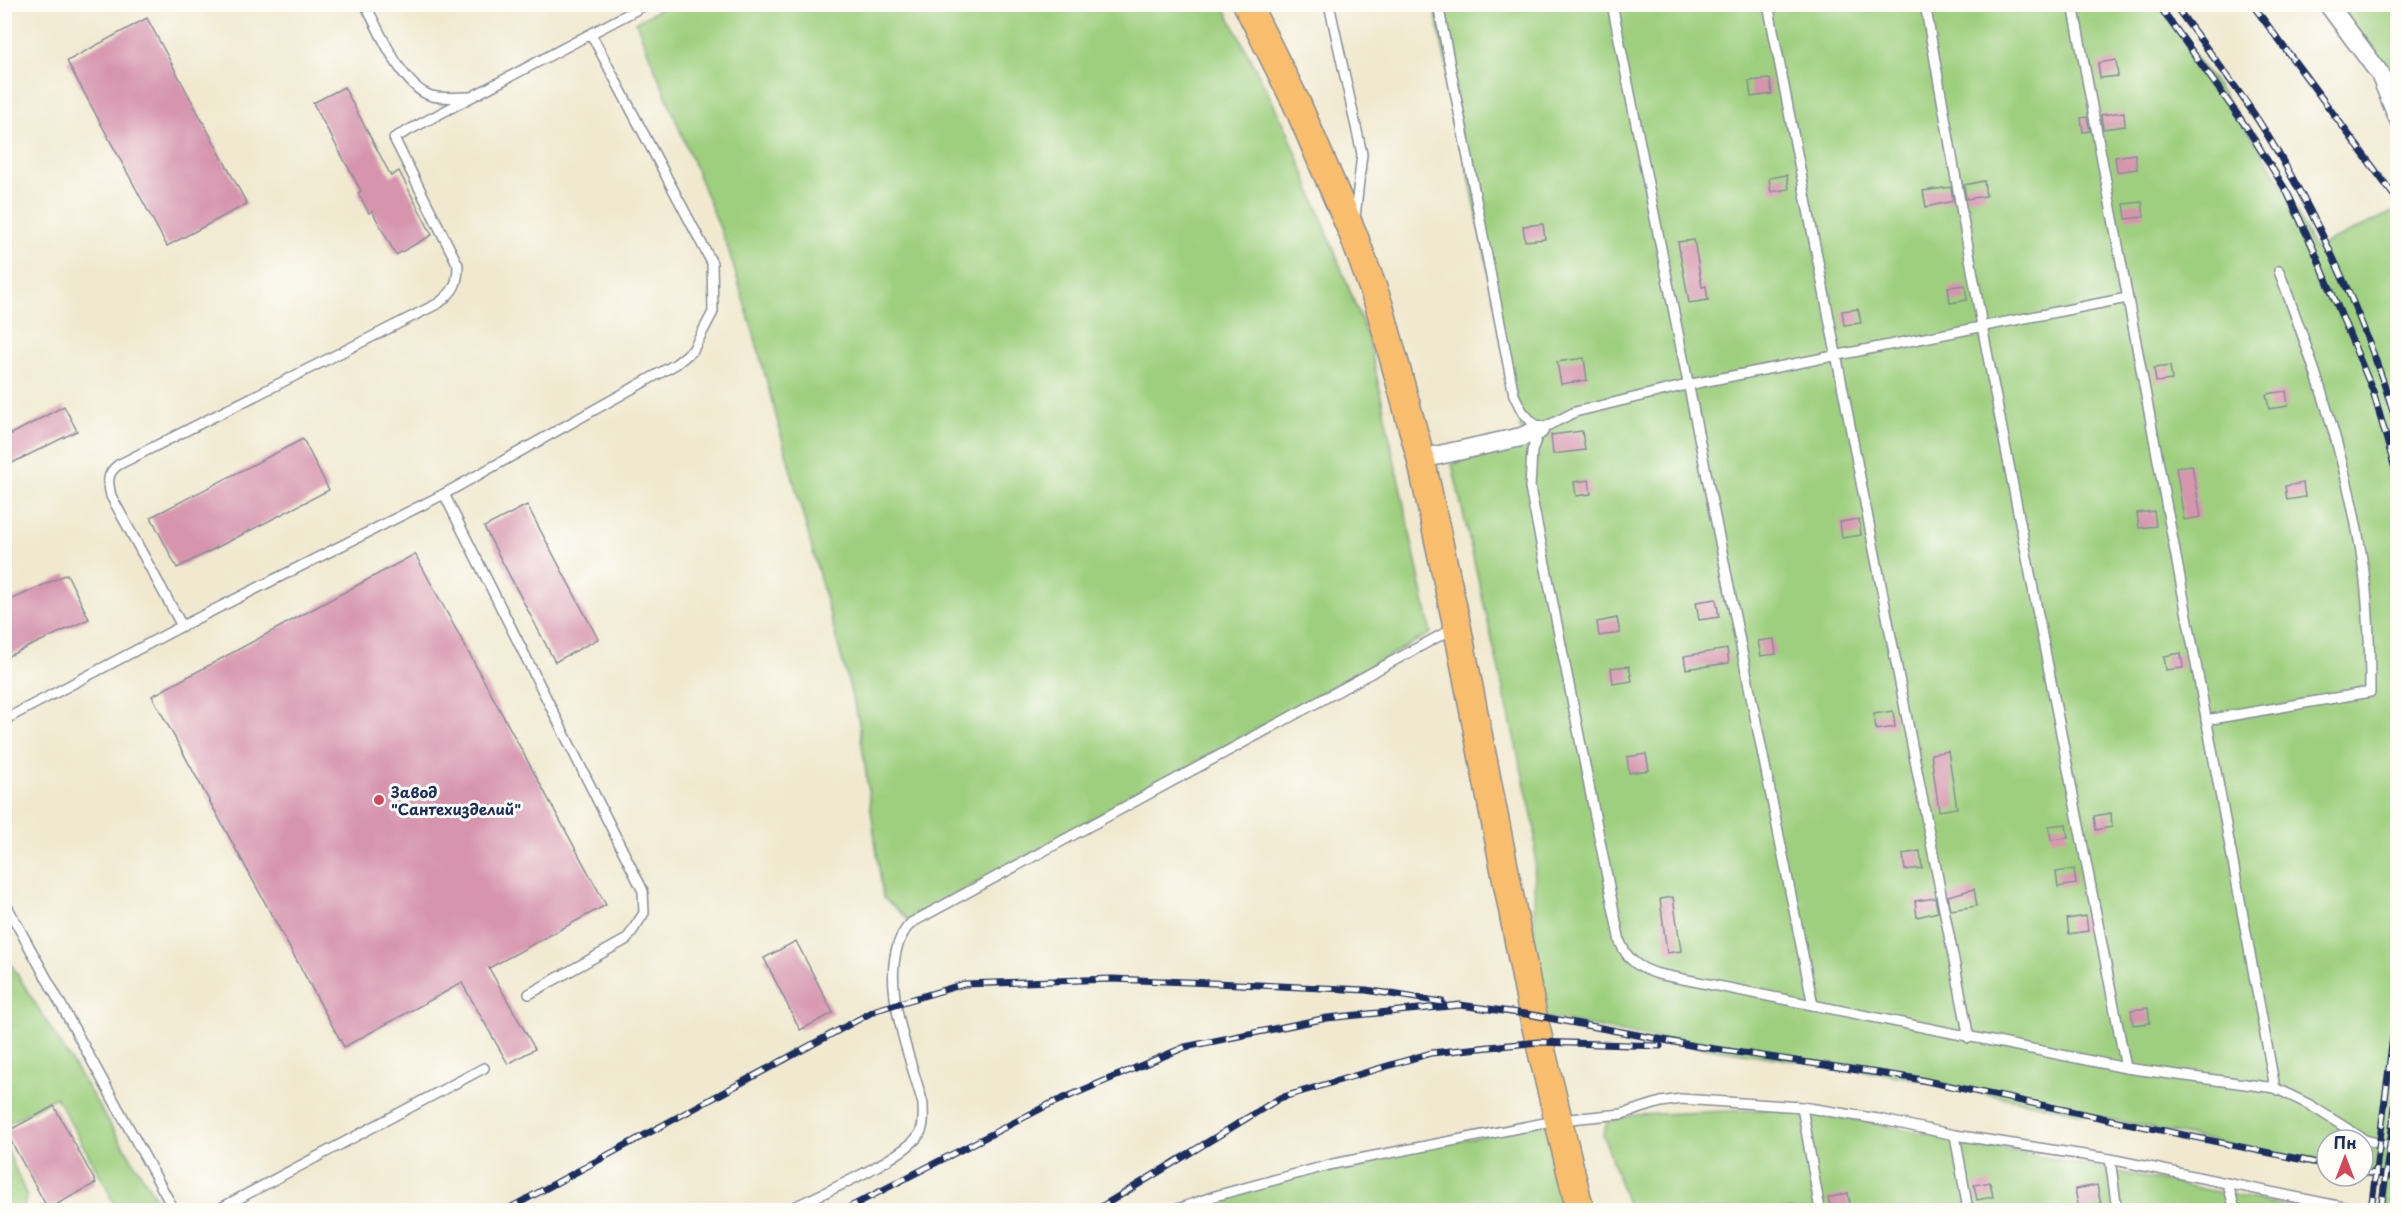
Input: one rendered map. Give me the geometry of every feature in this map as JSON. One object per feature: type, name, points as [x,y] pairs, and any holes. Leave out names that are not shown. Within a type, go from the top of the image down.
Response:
[{"type":"main road","points":[[1247,4],[1297,104],[1353,234],[1379,305],[1421,459],[1457,626],[1533,1015],[1581,1210]]},
{"type":"street","points":[[2328,4],[2380,74],[2397,118]]},
{"type":"street","points":[[1421,459],[1521,437],[1539,430]]},
{"type":"lane","points":[[365,4],[405,76],[416,89],[433,97],[472,96]]},
{"type":"lane","points":[[182,626],[111,496],[108,480],[110,470],[439,303],[452,293],[458,282],[458,265],[394,138],[647,4]]},
{"type":"lane","points":[[1329,4],[1362,154],[1353,234]]},
{"type":"lane","points":[[1438,4],[1514,395],[1522,411],[1539,430]]},
{"type":"lane","points":[[1612,4],[1813,1005]]},
{"type":"lane","points":[[1768,4],[1969,1038]]},
{"type":"lane","points":[[1925,4],[1982,326],[2126,1068]]},
{"type":"lane","points":[[2073,4],[2275,1088]]},
{"type":"lane","points":[[4,720],[182,626],[444,494],[676,364],[693,350],[713,312],[712,263],[591,34]]},
{"type":"lane","points":[[2206,720],[2370,692],[2369,629],[2363,566],[2352,506],[2329,411],[2279,271]]},
{"type":"lane","points":[[2127,298],[1687,385],[1575,412],[1539,430],[1532,451],[1530,488],[1620,942],[1624,952],[1642,969],[1658,974],[2126,1068],[2275,1088],[2310,1105],[2365,1140],[2397,1148]]},
{"type":"lane","points":[[444,494],[643,891],[644,913],[627,939],[529,994]]},
{"type":"lane","points":[[788,1210],[880,1164],[918,1136],[923,1125],[923,1104],[891,976],[897,944],[911,923],[1457,626]]},
{"type":"lane","points":[[4,901],[174,1210]]},
{"type":"lane","points":[[217,1210],[484,1068]]},
{"type":"lane","points":[[1175,1210],[1215,1196],[1333,1164],[1560,1120],[1622,1114],[1661,1102],[1682,1099],[1802,1107],[1955,1135],[2110,1159],[2358,1210]]},
{"type":"lane","points":[[1802,1107],[1820,1210]]},
{"type":"lane","points":[[1955,1135],[1968,1210]]},
{"type":"lane","points":[[2110,1159],[2117,1210]]},
{"type":"lane","points":[[2228,1184],[2235,1210]]},
{"type":"green space","points":[[669,4],[1223,5],[1288,132],[1369,340],[1431,633],[909,920],[883,897],[859,722],[755,338],[728,248],[636,22]]},
{"type":"green space","points":[[1434,5],[2158,5],[2247,128],[2287,192],[2314,249],[2397,210],[2397,1210],[2381,1210],[2386,1176],[2375,1174],[2375,1128],[2315,1128],[2315,1162],[1912,1078],[1695,1046],[1533,1015],[1535,829],[1452,464],[1524,444]]},
{"type":"green space","points":[[2338,5],[2397,5],[2397,100]]},
{"type":"green space","points":[[4,953],[159,1203],[160,1210],[116,1210],[107,1188],[56,1097],[5,1125]]},
{"type":"green space","points":[[1776,1109],[1848,1118],[2308,1210],[1629,1210],[1603,1134],[1608,1121],[1636,1115]]},
{"type":"green space","points":[[1560,1120],[1580,1210],[1175,1210],[1268,1180]]},
{"type":"green space","points":[[5,1144],[27,1197],[22,1210],[5,1210]]},
{"type":"building","points":[[147,18],[247,204],[167,246],[67,61]]},
{"type":"building","points":[[2116,60],[2118,76],[2100,78],[2098,63]]},
{"type":"building","points":[[1770,79],[1772,94],[1751,97],[1749,81]]},
{"type":"building","points":[[344,87],[391,176],[399,171],[432,235],[396,255],[372,211],[369,213],[358,193],[361,191],[313,103]]},
{"type":"building","points":[[2124,112],[2125,126],[2103,129],[2101,115]]},
{"type":"building","points":[[2087,117],[2090,131],[2083,132],[2081,118]]},
{"type":"building","points":[[2135,154],[2137,169],[2117,172],[2115,157]]},
{"type":"building","points":[[1787,175],[1789,189],[1771,192],[1769,178]]},
{"type":"building","points":[[1984,181],[1986,196],[1966,199],[1964,185]]},
{"type":"building","points":[[1951,187],[1953,201],[1926,207],[1923,191]]},
{"type":"building","points":[[2142,202],[2144,217],[2126,219],[2124,204]]},
{"type":"building","points":[[1543,224],[1545,239],[1525,241],[1523,226]]},
{"type":"building","points":[[1694,240],[1702,287],[1706,286],[1708,300],[1689,303],[1678,242]]},
{"type":"building","points":[[1965,285],[1967,300],[1950,303],[1948,287]]},
{"type":"building","points":[[1858,309],[1861,323],[1844,325],[1842,311]]},
{"type":"building","points":[[1584,358],[1587,380],[1561,384],[1557,362]]},
{"type":"building","points":[[2170,366],[2172,380],[2156,382],[2154,368]]},
{"type":"building","points":[[2286,391],[2288,406],[2269,409],[2266,394]]},
{"type":"building","points":[[64,406],[77,431],[4,467],[4,438]]},
{"type":"building","points":[[1582,431],[1585,450],[1553,454],[1551,435]]},
{"type":"building","points":[[303,439],[329,490],[177,568],[151,517]]},
{"type":"building","points":[[2192,465],[2201,517],[2184,520],[2176,467]]},
{"type":"building","points":[[1589,480],[1591,494],[1576,496],[1574,482]]},
{"type":"building","points":[[2303,483],[2305,497],[2287,500],[2285,486]]},
{"type":"building","points":[[527,505],[598,639],[555,662],[484,527]]},
{"type":"building","points":[[2154,511],[2156,526],[2139,528],[2137,513]]},
{"type":"building","points":[[1859,519],[1861,535],[1842,538],[1840,522]]},
{"type":"building","name":"Завод \"Сантехизделий\"","points":[[415,554],[606,905],[489,968],[535,1049],[508,1064],[462,983],[344,1047],[152,696]]},
{"type":"building","points":[[67,574],[89,619],[4,658],[4,603]]},
{"type":"building","points":[[1716,599],[1719,617],[1699,620],[1696,602]]},
{"type":"building","points":[[1617,618],[1620,633],[1599,636],[1597,622]]},
{"type":"building","points":[[1774,639],[1776,654],[1761,656],[1758,641]]},
{"type":"building","points":[[1727,649],[1729,663],[1686,669],[1684,656]]},
{"type":"building","points":[[2181,653],[2183,668],[2166,670],[2164,656]]},
{"type":"building","points":[[1629,666],[1632,681],[1613,684],[1611,668]]},
{"type":"building","points":[[1893,711],[1895,727],[1876,730],[1874,714]]},
{"type":"building","points":[[1948,751],[1957,808],[1939,811],[1931,754]]},
{"type":"building","points":[[1646,754],[1649,770],[1629,773],[1627,757]]},
{"type":"building","points":[[2111,813],[2112,827],[2096,830],[2094,816]]},
{"type":"building","points":[[2066,824],[2068,838],[2051,840],[2049,826]]},
{"type":"building","points":[[1920,851],[1922,868],[1905,870],[1903,854]]},
{"type":"building","points":[[2074,869],[2076,884],[2058,887],[2056,872]]},
{"type":"building","points":[[1974,889],[1977,906],[1951,910],[1948,896]]},
{"type":"building","points":[[1673,897],[1681,951],[1667,953],[1660,899]]},
{"type":"building","points":[[1935,898],[1938,912],[1917,917],[1915,901]]},
{"type":"building","points":[[2086,916],[2088,931],[2069,934],[2067,919]]},
{"type":"building","points":[[796,941],[833,1013],[800,1030],[764,958]]},
{"type":"building","points":[[2148,1008],[2150,1023],[2133,1025],[2131,1010]]},
{"type":"building","points":[[54,1106],[96,1183],[48,1209],[6,1132]]},
{"type":"building","points":[[1990,1182],[1993,1197],[1977,1200],[1974,1185]]},
{"type":"building","points":[[2097,1185],[2101,1205],[2079,1209],[2075,1189]]},
{"type":"building","points":[[1848,1193],[1851,1210],[1831,1210],[1828,1198]]},
{"type":"railway","points":[[2158,4],[2247,128],[2287,192],[2373,391],[2398,479]]},
{"type":"railway","points":[[2174,4],[2255,115],[2286,166],[2324,238],[2357,312],[2398,427]]},
{"type":"railway","points":[[2252,4],[2398,201]]},
{"type":"railway","points":[[506,1210],[876,1010],[964,984],[1112,979],[1366,990],[1442,1002]]},
{"type":"railway","points":[[2371,1210],[2398,997]]},
{"type":"railway","points":[[844,1210],[1048,1105],[1185,1047],[1327,1018],[1460,1005],[1533,1015],[1695,1046],[1912,1078],[2315,1162]]},
{"type":"railway","points":[[1096,1210],[1280,1098],[1431,1053],[1539,1042],[1660,1046]]},
{"type":"railway","points":[[2381,1210],[2398,1085]]},
{"type":"railway","points":[[2375,1174],[2398,1177]]},
{"type":"place","name":"Завод \"Сантехизделий\"","points":[[379,800]]}]
